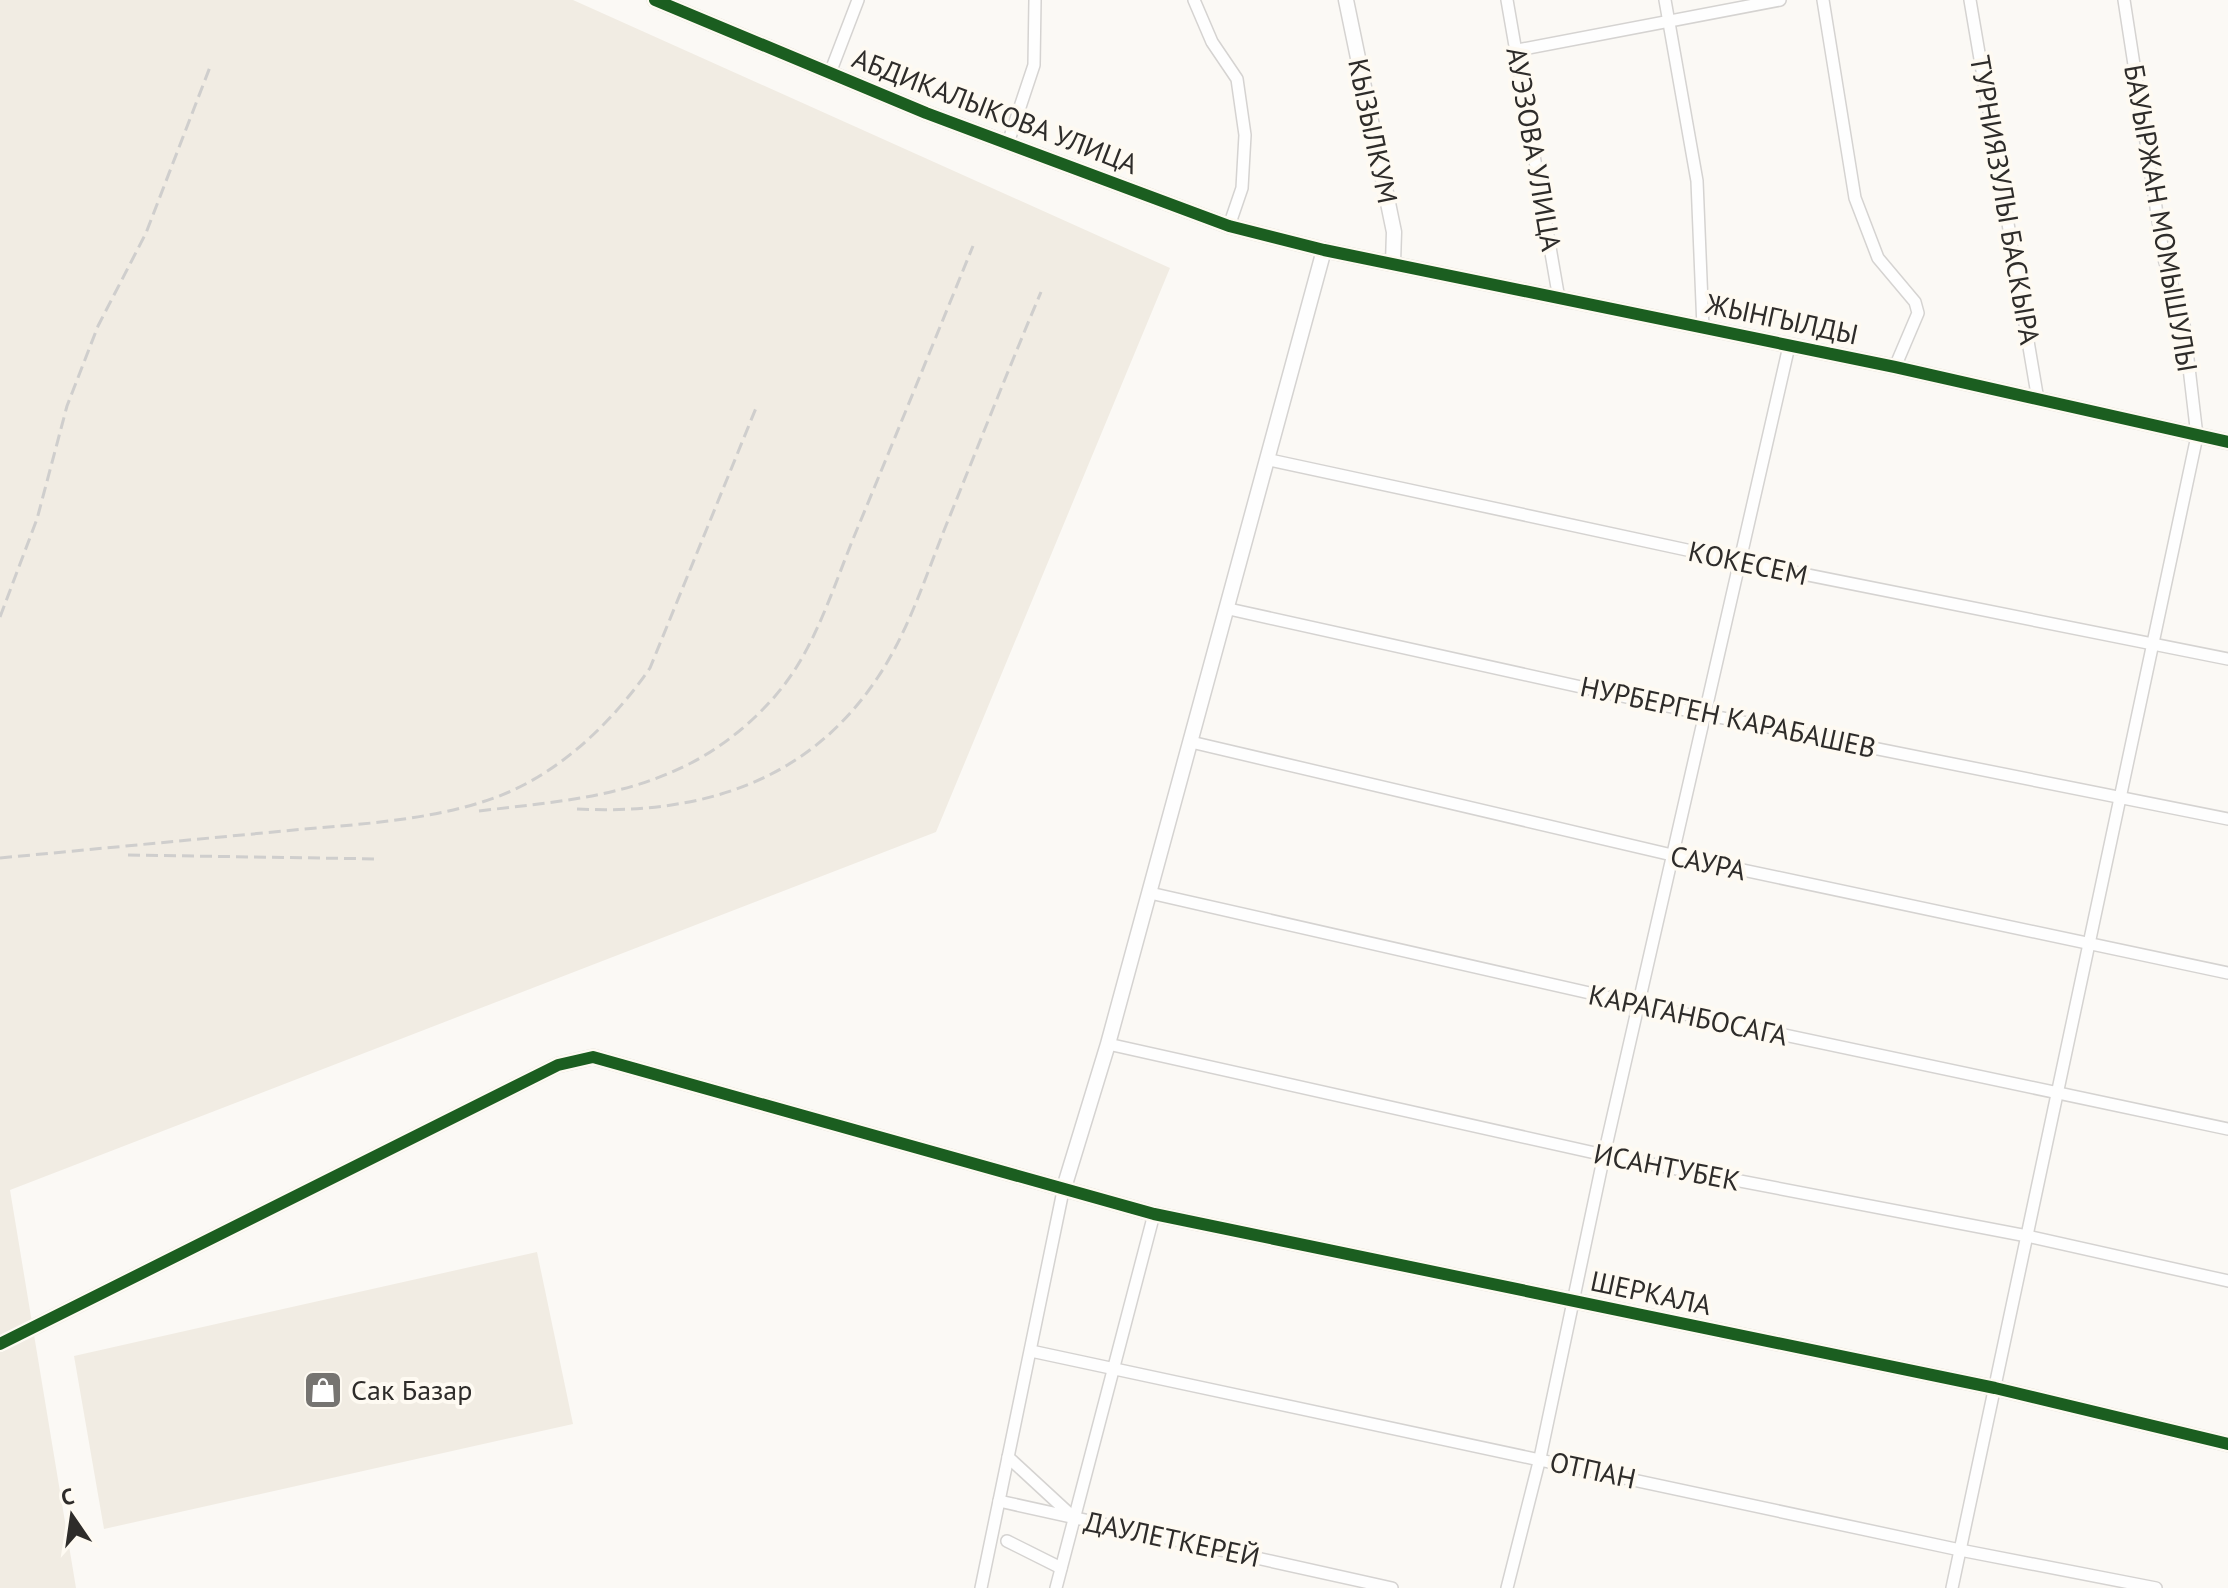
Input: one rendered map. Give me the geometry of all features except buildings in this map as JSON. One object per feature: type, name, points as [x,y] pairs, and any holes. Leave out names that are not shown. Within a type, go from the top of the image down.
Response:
[{"type":"street","name":"АБДИКАЛЫКОВА УЛИЦА","points":[[655,0],[676,4],[830,73],[1229,226],[1324,250]]},
{"type":"street","points":[[830,73],[858,0]]},
{"type":"street","points":[[1008,143],[1034,65],[1035,0]]},
{"type":"street","points":[[1194,0],[1212,42],[1237,79],[1245,135],[1242,188],[1229,226]]},
{"type":"street","name":"КЫЗЫЛКУМ","points":[[1346,0],[1394,232],[1393,263]]},
{"type":"street","name":"АУЭЗОВА УЛИЦА","points":[[1507,0],[1559,299]]},
{"type":"street","points":[[1665,0],[1697,181],[1703,328]]},
{"type":"street","points":[[1518,50],[1780,0]]},
{"type":"street","points":[[1823,0],[1855,198],[1878,258],[1915,302],[1918,313],[1895,367]]},
{"type":"street","name":"ТУРНИЯЗУЛЫ БАСКЫРА","points":[[1970,0],[2038,400]]},
{"type":"street","name":"БАУЫРЖАН МОМЫШУЛЫ","points":[[1952,1588],[2197,436],[2184,325],[2164,259],[2124,0]]},
{"type":"street","points":[[981,1588],[1063,1191],[1108,1044],[1229,609],[1324,250]]},
{"type":"street","name":"ЖЫНГЫЛДЫ","points":[[1324,250],[1895,367],[2228,442]]},
{"type":"street","points":[[1507,1588],[1540,1458],[1604,1155],[1789,346]]},
{"type":"street","name":"КОКЕСЕМ","points":[[1270,460],[1738,561],[2228,659]]},
{"type":"street","name":"НУРБЕРГЕН КАРАБАШЕВ","points":[[1229,609],[1703,714],[2228,819]]},
{"type":"street","name":"САУРА","points":[[1191,742],[1672,855],[2228,973]]},
{"type":"street","name":"КАРАГАНБОСАГА","points":[[1150,893],[1638,1004],[2228,1129]]},
{"type":"street","name":"ИСАНТУБЕК","points":[[1108,1044],[1604,1155],[2027,1236],[2228,1281]]},
{"type":"street","name":"ШЕРКАЛА","points":[[0,1344],[506,1091],[577,1059],[593,1057],[1154,1214],[1995,1388],[2228,1444]]},
{"type":"street","points":[[1056,1588],[1154,1214]]},
{"type":"street","name":"ОТПАН","points":[[1031,1351],[1112,1371],[1540,1458],[1960,1550],[2156,1588]]},
{"type":"street","points":[[1008,1457],[1073,1518]]},
{"type":"street","name":"ДАУЛЕТКЕРЕЙ","points":[[999,1501],[1392,1588]]},
{"type":"street","points":[[1007,1541],[1061,1568]]},
{"type":"shaded area","points":[[0,0],[573,0],[1170,268],[936,832],[10,1190],[76,1588],[0,1588]]},
{"type":"shaded area","name":"Сак Базар","points":[[537,1252],[573,1424],[104,1529],[74,1356]]},
{"type":"railway","points":[[0,617],[37,519],[67,406],[98,326],[146,233],[210,67]]},
{"type":"railway","points":[[479,811],[587,797],[665,775],[720,745],[773,698],[794,671],[821,619],[973,246]]},
{"type":"railway","points":[[577,809],[666,806],[707,798],[747,785],[784,767],[819,743],[850,713],[889,660],[907,623],[1041,292]]},
{"type":"railway","points":[[0,858],[416,817],[494,798],[540,776],[601,727],[650,668],[756,408]]},
{"type":"railway","points":[[128,855],[380,859]]},
{"type":"cycle path","points":[[655,0],[926,113],[1229,226],[1324,250],[1895,367],[2228,442]]},
{"type":"cycle path","points":[[0,1344],[558,1065],[593,1057],[1154,1214],[1995,1388],[2228,1444]]},
{"type":"place","name":"Сак Базар","points":[[323,1390]]}]
